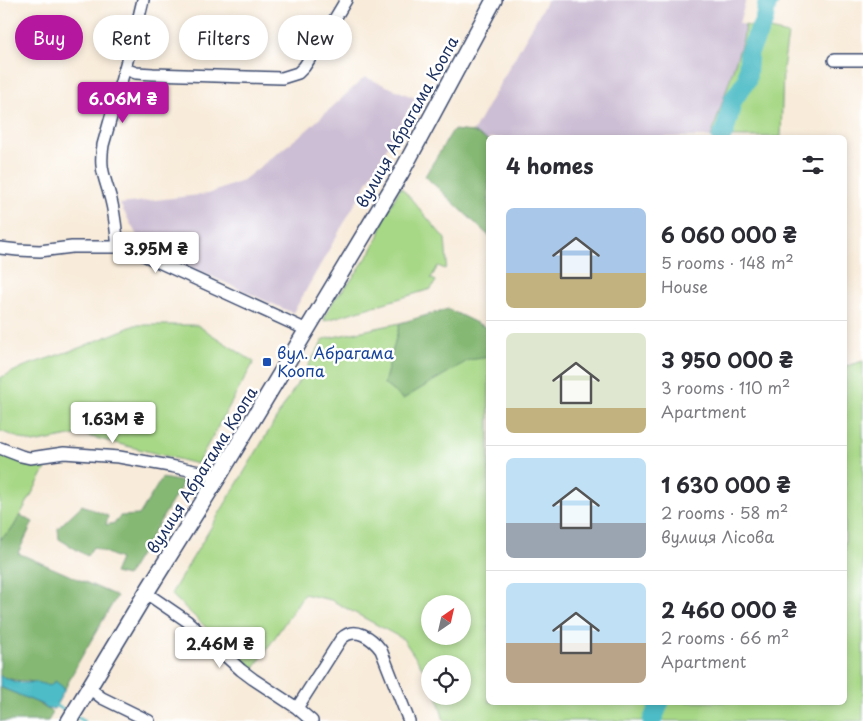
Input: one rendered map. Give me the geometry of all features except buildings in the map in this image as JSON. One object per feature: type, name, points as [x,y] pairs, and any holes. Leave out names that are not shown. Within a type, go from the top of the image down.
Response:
[{"type":"main road","name":"вулиця Абрагама Коопа","points":[[68,721],[219,476],[401,173],[494,0]]},
{"type":"street","points":[[118,247],[116,225],[102,168],[103,145],[143,0]]},
{"type":"street","points":[[125,69],[136,73],[153,74],[290,77],[304,67],[324,37],[343,2]]},
{"type":"street","points":[[834,60],[863,60]]},
{"type":"street","points":[[0,248],[40,251],[72,247],[118,247],[140,253],[307,330]]},
{"type":"street","points":[[0,448],[30,458],[64,453],[119,457],[219,476]]},
{"type":"street","points":[[146,593],[187,621],[229,660],[253,679],[297,708],[312,721]]},
{"type":"street","points":[[297,708],[341,639],[348,634],[355,633],[368,637],[382,650],[409,721]]},
{"type":"street","points":[[89,688],[102,698],[149,721]]},
{"type":"shaded area","points":[[547,0],[746,0],[739,23],[745,25],[743,39],[712,135],[486,135],[486,139],[473,132]]},
{"type":"shaded area","points":[[365,77],[415,98],[293,313],[142,245],[120,204],[208,194],[242,181],[307,130]]},
{"type":"green space","points":[[745,25],[788,34],[783,69],[781,135],[712,135],[743,39]]},
{"type":"green space","points":[[453,130],[473,132],[486,139],[486,233],[425,176]]},
{"type":"green space","points":[[401,187],[445,239],[447,263],[445,269],[438,266],[431,278],[436,281],[431,289],[324,321],[334,300],[349,283],[370,253],[379,236],[384,218]]},
{"type":"green space","points":[[448,309],[486,328],[486,357],[469,360],[403,399],[384,384],[400,323]]},
{"type":"green space","points":[[400,323],[384,384],[403,399],[469,359],[486,357],[486,705],[847,705],[847,366],[863,361],[863,721],[444,721],[440,705],[471,705],[471,655],[421,655],[421,666],[403,639],[331,600],[304,594],[253,670],[171,594],[324,339]]},
{"type":"green space","points":[[135,325],[197,325],[254,362],[197,464],[80,434],[33,443],[0,431],[0,378],[25,366],[79,348]]},
{"type":"green space","points":[[0,449],[46,468],[13,528],[0,539]]},
{"type":"green space","points":[[162,478],[184,482],[127,576],[114,573],[120,559],[93,547],[87,556],[59,539],[58,528],[82,505],[108,516],[106,525],[115,523],[120,516],[139,515]]},
{"type":"green space","points":[[20,515],[33,522],[18,553],[117,596],[64,691],[36,682],[14,680],[0,676],[0,539],[13,528]]},
{"type":"green space","points":[[0,687],[36,702],[53,713],[48,721],[0,721]]},
{"type":"water","points":[[0,676],[16,682],[36,682],[50,686],[55,681],[63,687],[64,691],[54,709],[47,709],[43,705],[0,687]]},
{"type":"waterway","points":[[723,135],[733,100],[747,80],[749,52],[764,21],[767,4],[770,0]]},
{"type":"waterway","points":[[53,704],[70,713]]},
{"type":"waterway","points":[[652,721],[659,705]]},
{"type":"waterway","points":[[77,717],[84,721]]},
{"type":"place","name":"вул. Абрагама Коопа","points":[[267,362]]}]
